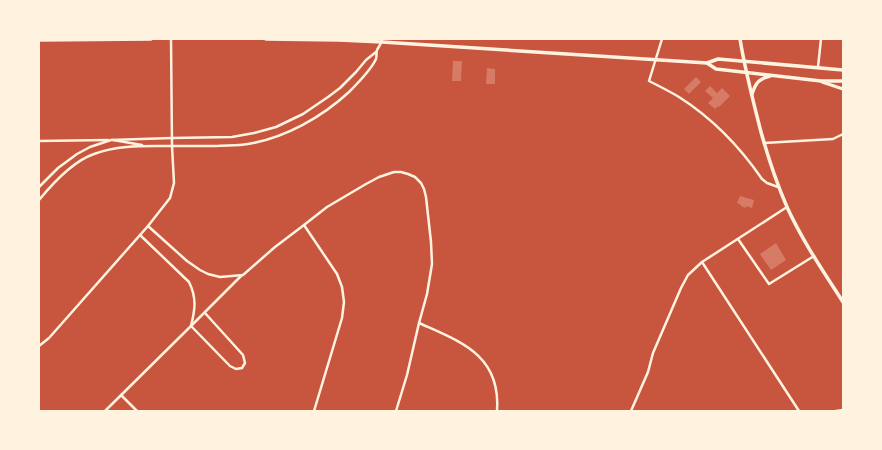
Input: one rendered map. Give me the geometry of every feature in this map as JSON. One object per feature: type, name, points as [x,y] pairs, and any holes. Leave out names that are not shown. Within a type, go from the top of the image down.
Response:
[{"type":"main road","points":[[39,40],[151,39]]},
{"type":"main road","points":[[266,39],[382,41],[707,63],[718,59],[843,70]]},
{"type":"main road","points":[[740,39],[751,95],[778,187],[794,222],[843,302]]},
{"type":"main road","points":[[707,63],[716,68],[746,72],[821,81],[843,81]]},
{"type":"main road","points":[[751,95],[754,86],[760,79],[774,75]]},
{"type":"main road","points":[[821,81],[843,89]]},
{"type":"street","points":[[39,346],[49,338],[148,226],[170,198],[174,183],[172,146],[171,39]]},
{"type":"street","points":[[662,39],[648,81],[677,96],[703,115],[738,147],[762,179],[767,183],[778,187]]},
{"type":"street","points":[[818,67],[821,39]]},
{"type":"street","points":[[39,200],[64,174],[82,159],[95,153],[115,148],[146,146],[225,146],[247,144],[284,134],[304,124],[342,98],[363,77],[372,65],[382,41]]},
{"type":"street","points":[[39,141],[232,138],[254,133],[276,127],[303,114],[340,88],[371,55],[377,51]]},
{"type":"street","points":[[764,143],[833,139],[843,134]]},
{"type":"street","points":[[39,187],[58,168],[76,154],[90,147],[111,140],[146,146]]},
{"type":"street","points":[[105,411],[243,275],[275,247],[327,207],[379,177],[394,172],[401,172],[415,177],[424,189],[429,219],[432,257],[427,294],[407,375],[396,411]]},
{"type":"street","points":[[631,411],[648,372],[653,353],[688,275],[702,262],[787,207]]},
{"type":"street","points":[[304,225],[338,274],[344,302],[342,318],[314,411]]},
{"type":"street","points":[[148,226],[187,261],[200,270],[215,276],[224,277],[243,275]]},
{"type":"street","points":[[140,235],[189,282],[195,304],[195,312],[191,326]]},
{"type":"street","points":[[738,239],[769,284],[814,256]]},
{"type":"street","points":[[702,262],[799,411]]},
{"type":"street","points":[[191,326],[230,366],[236,369],[242,368],[245,363],[243,355],[205,313]]},
{"type":"street","points":[[419,323],[465,344],[482,359],[496,386],[497,411]]},
{"type":"street","points":[[121,395],[137,411]]},
{"type":"street","points":[[836,411],[843,410]]},
{"type":"building","points":[[453,61],[462,61],[461,81],[452,81]]},
{"type":"building","points":[[487,68],[495,69],[495,84],[486,84]]},
{"type":"building","points":[[696,77],[701,82],[689,94],[684,89]]},
{"type":"building","points":[[710,86],[717,93],[722,88],[730,96],[715,109],[708,103],[713,98],[705,91]]},
{"type":"building","points":[[740,196],[754,200],[752,208],[746,206],[746,208],[737,203]]},
{"type":"building","points":[[776,243],[786,260],[771,270],[760,254]]}]
